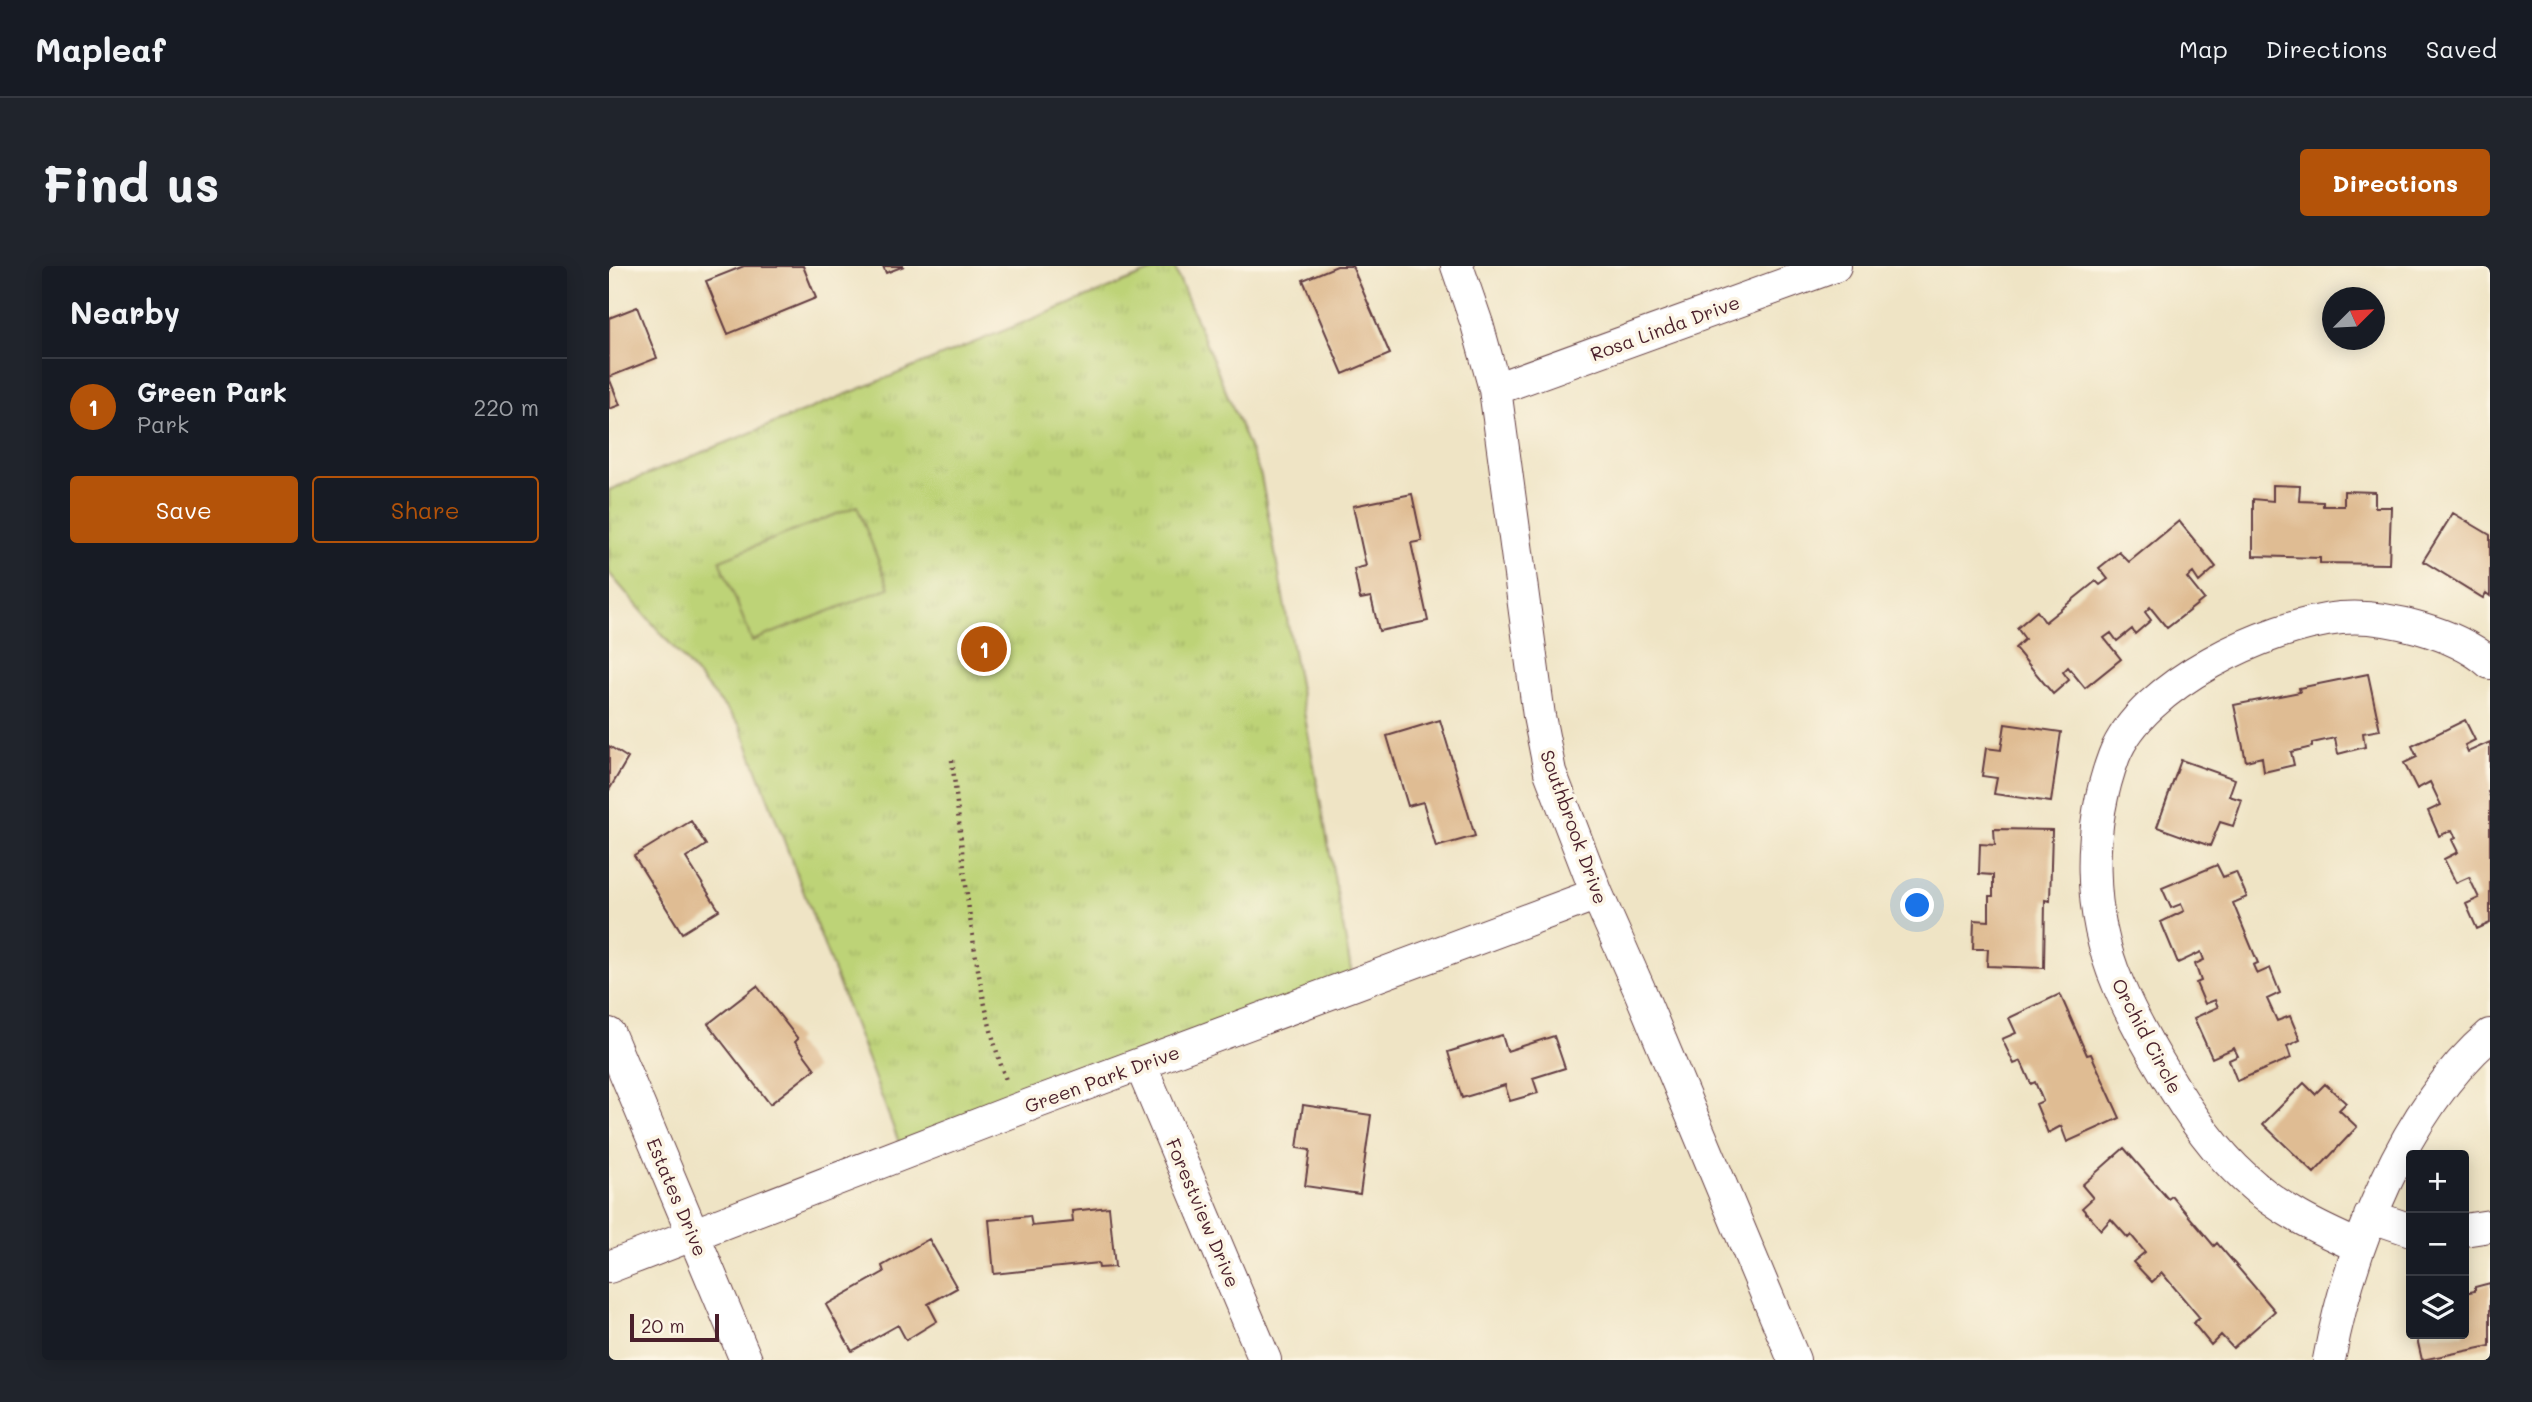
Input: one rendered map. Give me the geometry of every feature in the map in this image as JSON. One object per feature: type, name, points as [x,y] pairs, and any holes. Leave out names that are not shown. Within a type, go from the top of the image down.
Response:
[{"type":"street","name":"Southbrook Drive","points":[[1457,266],[1495,389],[1539,716],[1550,772],[1597,894],[1794,1360]]},
{"type":"street","name":"Rosa Linda Drive","points":[[1495,389],[1835,266]]},
{"type":"street","name":"Orchid Circle","points":[[2358,1246],[2316,1228],[2279,1206],[2245,1178],[2216,1147],[2180,1099],[2149,1046],[2117,984],[2104,943],[2095,886],[2096,837],[2102,795],[2115,754],[2133,726],[2155,700],[2204,666],[2276,632],[2309,622],[2344,618],[2380,620],[2417,628],[2453,641],[2490,663]]},
{"type":"street","name":"Green Park Drive","points":[[609,1267],[1016,1110],[1141,1066],[1597,894]]},
{"type":"street","name":"Estates Drive","points":[[609,1034],[746,1360]]},
{"type":"street","points":[[2329,1360],[2336,1320],[2358,1246],[2393,1169],[2424,1114],[2453,1074],[2490,1035]]},
{"type":"street","name":"Forestview Drive","points":[[1141,1066],[1265,1360]]},
{"type":"street","points":[[2370,1216],[2406,1228]]},
{"type":"street","points":[[2469,1229],[2490,1226]]},
{"type":"path","points":[[952,760],[977,955],[991,1040],[1016,1110]]},
{"type":"green space","points":[[1164,266],[1174,266],[1261,476],[1354,986],[903,1153],[740,725],[609,573],[609,490]]},
{"type":"green space","points":[[857,506],[889,588],[752,641],[720,560]]},
{"type":"building","points":[[744,266],[803,266],[816,298],[728,334],[706,281]]},
{"type":"building","points":[[883,266],[904,266],[886,273]]},
{"type":"building","points":[[1337,266],[1352,266],[1390,354],[1343,374],[1303,280]]},
{"type":"building","points":[[637,307],[657,358],[609,377],[609,318]]},
{"type":"building","points":[[609,378],[620,405],[609,409]]},
{"type":"building","points":[[2273,485],[2300,486],[2299,501],[2323,502],[2323,506],[2344,506],[2344,491],[2375,492],[2375,507],[2391,507],[2389,564],[2320,563],[2320,558],[2253,556],[2253,499],[2273,501]]},
{"type":"building","points":[[1412,494],[1422,541],[1411,543],[1428,621],[1379,631],[1371,597],[1360,599],[1354,569],[1366,566],[1353,506]]},
{"type":"building","points":[[2453,513],[2490,535],[2490,596],[2486,593],[2483,598],[2423,561]]},
{"type":"building","points":[[2179,521],[2216,567],[2199,582],[2193,573],[2187,578],[2204,599],[2167,628],[2150,607],[2145,612],[2151,620],[2135,634],[2132,629],[2117,641],[2111,633],[2104,638],[2121,659],[2085,688],[2068,667],[2063,672],[2069,680],[2053,694],[2015,648],[2025,639],[2017,628],[2037,611],[2045,622],[2096,581],[2100,585],[2108,579],[2099,568],[2119,552],[2129,562]]},
{"type":"building","points":[[2368,674],[2380,730],[2363,733],[2365,747],[2338,754],[2335,738],[2312,743],[2312,747],[2291,752],[2294,765],[2264,772],[2262,757],[2246,761],[2234,705],[2300,692],[2299,688]]},
{"type":"building","points":[[1440,720],[1475,836],[1436,847],[1423,802],[1408,806],[1387,736]]},
{"type":"building","points":[[2465,720],[2475,740],[2465,745],[2468,752],[2490,742],[2490,923],[2477,929],[2466,904],[2479,898],[2469,877],[2456,883],[2444,859],[2458,852],[2452,840],[2456,838],[2452,830],[2439,836],[2428,811],[2441,805],[2430,782],[2417,789],[2404,763],[2417,757],[2412,746]]},
{"type":"building","points":[[2005,724],[2061,732],[2051,802],[1994,794],[1997,778],[1982,776],[1986,748],[2001,750]]},
{"type":"building","points":[[609,746],[628,758],[609,790]]},
{"type":"building","points":[[2181,760],[2235,779],[2229,796],[2242,800],[2233,826],[2220,822],[2210,846],[2157,827]]},
{"type":"building","points":[[691,821],[706,845],[686,858],[719,910],[682,933],[634,856]]},
{"type":"building","points":[[1994,829],[2052,830],[2050,901],[2045,900],[2044,968],[1987,966],[1988,949],[1973,949],[1974,920],[1989,921],[1989,896],[1993,896],[1993,875],[1979,874],[1980,844],[1995,845]]},
{"type":"building","points":[[2217,865],[2223,877],[2236,872],[2247,897],[2233,903],[2258,963],[2253,965],[2257,974],[2270,968],[2280,993],[2267,999],[2277,1021],[2290,1016],[2300,1040],[2287,1046],[2291,1058],[2237,1081],[2229,1060],[2238,1056],[2234,1048],[2212,1058],[2194,1018],[2218,1007],[2215,1000],[2205,1004],[2196,983],[2201,981],[2195,964],[2204,960],[2201,952],[2178,963],[2161,922],[2184,911],[2181,904],[2171,908],[2162,888]]},
{"type":"building","points":[[757,986],[798,1039],[795,1042],[815,1069],[770,1104],[708,1024]]},
{"type":"building","points":[[2060,994],[2087,1055],[2091,1054],[2120,1118],[2067,1142],[2061,1126],[2048,1133],[2036,1104],[2043,1101],[2035,1082],[2031,1084],[2021,1061],[2014,1064],[2002,1039],[2016,1033],[2009,1018]]},
{"type":"building","points":[[1502,1035],[1507,1051],[1554,1036],[1565,1068],[1533,1078],[1538,1093],[1510,1101],[1505,1085],[1462,1098],[1448,1052]]},
{"type":"building","points":[[2304,1083],[2315,1094],[2325,1084],[2346,1103],[2339,1110],[2357,1127],[2314,1173],[2263,1124]]},
{"type":"building","points":[[1303,1105],[1371,1115],[1360,1194],[1305,1186],[1310,1150],[1297,1148]]},
{"type":"building","points":[[2124,1148],[2168,1199],[2172,1196],[2214,1246],[2217,1243],[2275,1311],[2233,1348],[2221,1335],[2211,1345],[2193,1323],[2200,1318],[2162,1273],[2152,1282],[2133,1262],[2145,1252],[2131,1235],[2128,1238],[2111,1219],[2101,1230],[2082,1208],[2093,1198],[2082,1185]]},
{"type":"building","points":[[1109,1207],[1115,1267],[1099,1268],[1098,1263],[994,1274],[989,1220],[1030,1216],[1032,1226],[1073,1222],[1072,1211]]},
{"type":"building","points":[[929,1239],[957,1288],[928,1304],[937,1321],[906,1340],[898,1325],[852,1351],[826,1305],[884,1272],[882,1266]]},
{"type":"building","points":[[2490,1283],[2490,1346],[2422,1360],[2417,1339],[2469,1339],[2469,1292],[2475,1291],[2475,1287]]},
{"type":"place","name":"Green Park","points":[[984,649]]}]
